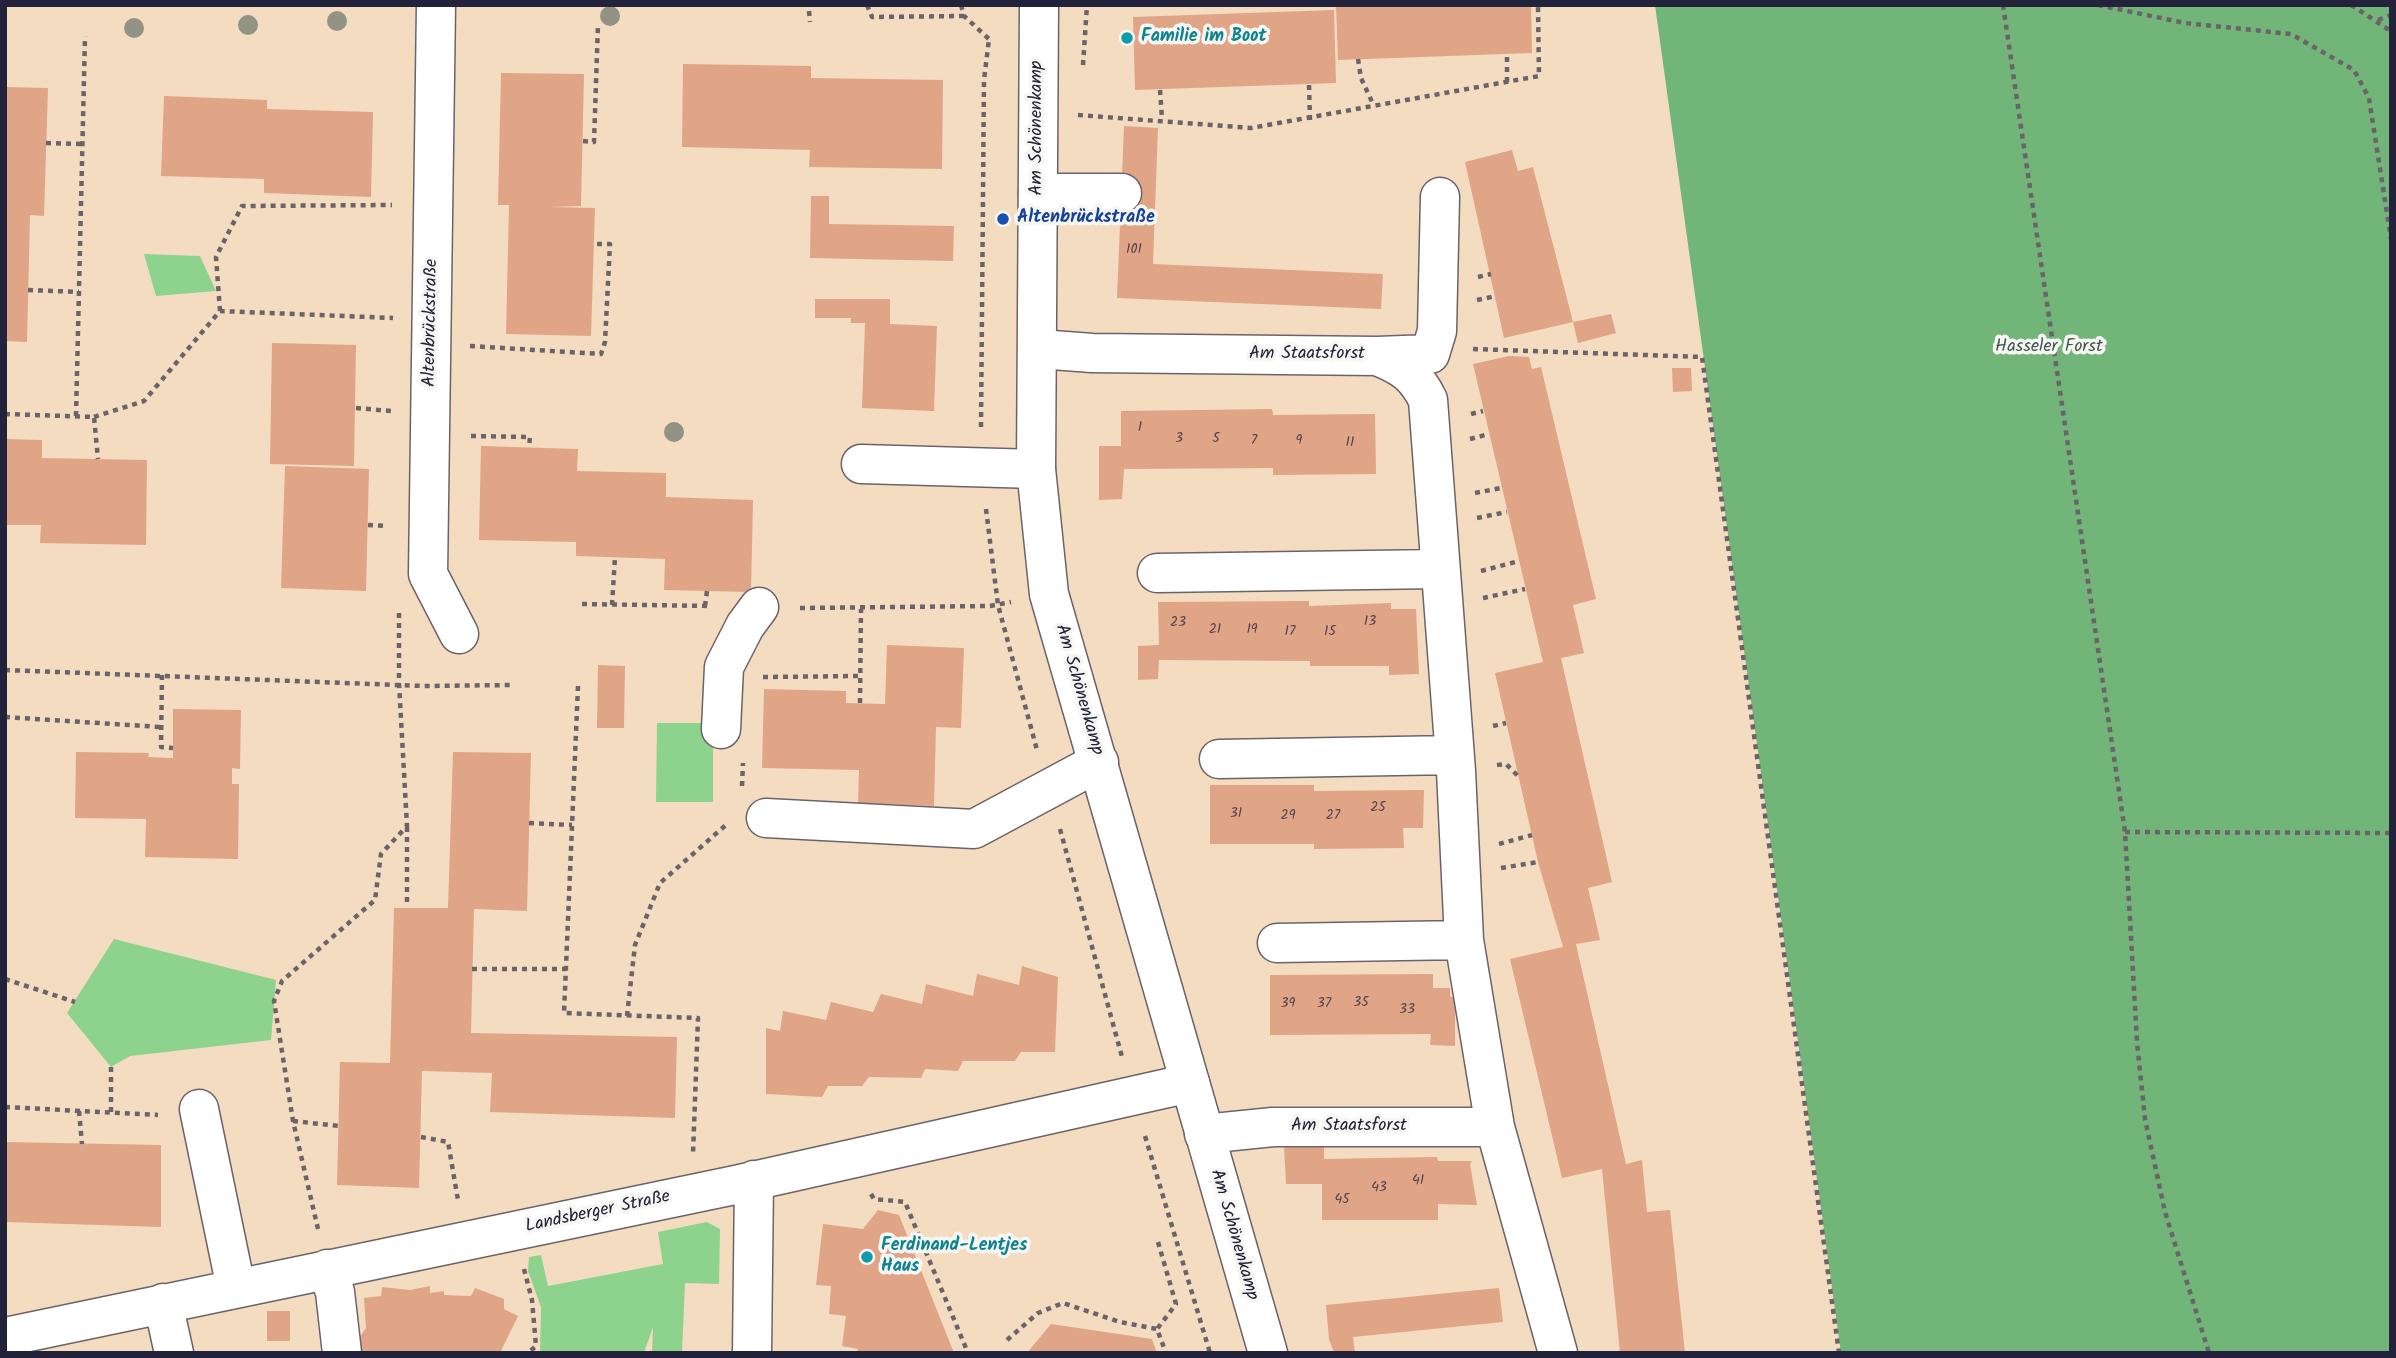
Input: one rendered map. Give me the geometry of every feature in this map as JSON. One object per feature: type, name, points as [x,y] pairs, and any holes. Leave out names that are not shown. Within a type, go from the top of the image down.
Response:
[{"type":"street","name":"Altenbrückstraße","points":[[436,5],[428,575],[460,634]]},
{"type":"street","name":"Am Schönenkamp","points":[[1040,5],[1036,470],[1049,594],[1268,1353]]},
{"type":"street","points":[[1038,193],[1122,193]]},
{"type":"street","points":[[1377,356],[1430,354],[1437,331],[1440,197]]},
{"type":"street","name":"Am Staatsforst","points":[[1039,349],[1106,353],[1377,356],[1402,366],[1418,380],[1428,400],[1438,569],[1454,755],[1464,940],[1495,1127],[1558,1353]]},
{"type":"street","points":[[860,464],[1036,470]]},
{"type":"street","points":[[1157,573],[1438,569]]},
{"type":"street","points":[[732,743],[724,667],[745,626],[759,607]]},
{"type":"street","points":[[1219,759],[1454,755]]},
{"type":"street","points":[[746,812],[974,829],[1099,762]]},
{"type":"street","points":[[1277,943],[1464,940]]},
{"type":"street","name":"Landsberger Straße","points":[[5,1337],[754,1180],[1190,1083]]},
{"type":"street","points":[[185,1112],[236,1288]]},
{"type":"street","name":"Am Staatsforst","points":[[1204,1134],[1273,1126],[1495,1127]]},
{"type":"street","points":[[752,1353],[754,1180]]},
{"type":"street","points":[[327,1269],[335,1292],[342,1353]]},
{"type":"street","points":[[163,1303],[174,1353]]},
{"type":"path","points":[[867,5],[872,17],[964,16]]},
{"type":"path","points":[[961,5],[964,16],[989,39],[984,80],[985,288]]},
{"type":"path","points":[[1084,21],[1087,5]]},
{"type":"path","points":[[1038,113],[1162,119],[1251,128],[1310,120],[1374,105],[1539,76],[1538,5]]},
{"type":"path","points":[[2003,5],[2125,832],[2137,1042],[2145,1119],[2165,1212],[2209,1353]]},
{"type":"path","points":[[2098,5],[2185,23],[2291,34],[2354,70],[2369,98],[2391,239]]},
{"type":"path","points":[[2351,5],[2378,20],[2391,31]]},
{"type":"path","points":[[809,11],[810,22]]},
{"type":"path","points":[[2378,20],[2391,15]]},
{"type":"path","points":[[583,141],[594,142],[598,24]]},
{"type":"path","points":[[76,416],[85,36]]},
{"type":"path","points":[[1507,54],[1507,82]]},
{"type":"path","points":[[1358,59],[1361,78],[1374,105]]},
{"type":"path","points":[[1309,85],[1310,120]]},
{"type":"path","points":[[1160,90],[1162,119]]},
{"type":"path","points":[[46,143],[82,144]]},
{"type":"path","points":[[5,414],[94,417],[144,401],[220,311],[216,257],[242,206],[404,205]]},
{"type":"path","points":[[468,346],[601,355],[605,342],[610,244],[594,244]]},
{"type":"path","points":[[28,290],[79,292]]},
{"type":"path","points":[[220,311],[401,318]]},
{"type":"path","points":[[1430,354],[1470,349],[1702,357],[1839,1353]]},
{"type":"path","points":[[356,408],[402,412]]},
{"type":"path","points":[[94,417],[98,459]]},
{"type":"path","points":[[466,436],[530,437],[529,447]]},
{"type":"path","points":[[368,525],[399,526]]},
{"type":"path","points":[[612,605],[615,557]]},
{"type":"path","points":[[705,606],[707,591]]},
{"type":"path","points":[[582,604],[861,609],[990,606],[1049,594]]},
{"type":"path","points":[[399,605],[399,683],[407,826],[407,907]]},
{"type":"path","points":[[860,703],[861,609]]},
{"type":"path","points":[[5,670],[512,685]]},
{"type":"path","points":[[162,675],[161,747],[173,748]]},
{"type":"path","points":[[759,677],[860,676]]},
{"type":"path","points":[[578,686],[564,1013],[698,1018],[692,1193]]},
{"type":"path","points":[[5,717],[160,727]]},
{"type":"path","points":[[627,1016],[635,945],[660,883],[746,812],[732,743]]},
{"type":"path","points":[[530,823],[572,825]]},
{"type":"path","points":[[327,1269],[293,1121],[274,1001],[282,981],[375,900],[381,854],[407,826]]},
{"type":"path","points":[[2125,832],[2391,833]]},
{"type":"path","points":[[472,970],[566,969]]},
{"type":"path","points":[[5,979],[75,1002]]},
{"type":"path","points":[[111,1066],[111,1112]]},
{"type":"path","points":[[1134,1097],[1210,1353]]},
{"type":"path","points":[[5,1107],[185,1112]]},
{"type":"path","points":[[79,1111],[82,1144]]},
{"type":"path","points":[[293,1121],[339,1126]]},
{"type":"path","points":[[421,1137],[448,1142],[459,1209]]},
{"type":"path","points":[[867,1183],[874,1199],[905,1202],[968,1353]]},
{"type":"path","points":[[1157,1329],[1176,1304],[1158,1242]]},
{"type":"path","points":[[523,1266],[532,1300],[536,1346],[528,1353]]},
{"type":"path","points":[[1007,1340],[1038,1313],[1063,1303],[1120,1322],[1157,1329]]},
{"type":"path","points":[[1157,1329],[1166,1353]]},
{"type":"green space","name":"Hasseler Forst","points":[[1655,5],[2391,5],[2391,1353],[1841,1353]]},
{"type":"green space","points":[[144,254],[200,256],[216,291],[156,296]]},
{"type":"green space","points":[[657,723],[713,723],[713,802],[656,802]]},
{"type":"green space","points":[[114,939],[276,980],[271,1040],[130,1056],[111,1067],[67,1013]]},
{"type":"green space","points":[[707,1222],[720,1229],[719,1284],[685,1283],[682,1353],[652,1353],[653,1327],[644,1353],[540,1353],[541,1307],[528,1271],[529,1257],[541,1255],[548,1286],[663,1264],[658,1232]]},
{"type":"building","points":[[1336,5],[1531,5],[1532,53],[1338,60]]},
{"type":"building","points":[[1334,10],[1336,83],[1135,90],[1133,17]]},
{"type":"building","points":[[683,64],[811,66],[811,78],[943,80],[942,169],[809,167],[810,150],[682,147]]},
{"type":"building","points":[[501,73],[584,74],[581,206],[550,207],[595,208],[591,336],[506,334],[509,205],[498,205]]},
{"type":"building","points":[[5,87],[48,88],[44,216],[30,215],[27,342],[5,341]]},
{"type":"building","points":[[164,96],[267,100],[267,109],[373,112],[371,197],[264,193],[264,179],[161,176]]},
{"type":"building","points":[[1124,126],[1158,128],[1153,264],[1383,274],[1381,309],[1117,298]]},
{"type":"building","points":[[1512,150],[1518,171],[1533,167],[1573,322],[1504,338],[1465,162]]},
{"type":"building","points":[[811,196],[829,196],[829,224],[954,226],[953,261],[810,258]]},
{"type":"building","points":[[815,299],[890,299],[890,324],[937,326],[934,411],[862,408],[865,323],[851,323],[851,318],[815,318]]},
{"type":"building","points":[[1611,314],[1616,333],[1578,343],[1573,322]]},
{"type":"building","points":[[272,343],[356,345],[354,466],[270,464]]},
{"type":"building","points":[[1509,356],[1529,357],[1532,369],[1541,367],[1596,599],[1573,605],[1584,653],[1561,658],[1612,882],[1588,888],[1600,940],[1576,944],[1626,1164],[1642,1160],[1647,1212],[1670,1210],[1685,1353],[1620,1353],[1602,1169],[1562,1178],[1510,959],[1563,947],[1538,862],[1495,673],[1543,662],[1473,364]]},
{"type":"building","points":[[1672,368],[1691,368],[1692,391],[1673,392]]},
{"type":"building","points":[[1272,409],[1273,415],[1375,414],[1376,474],[1273,475],[1273,468],[1124,469],[1122,499],[1099,500],[1099,446],[1121,446],[1121,411]]},
{"type":"building","points":[[5,439],[42,440],[42,458],[147,460],[146,545],[40,543],[41,525],[5,525]]},
{"type":"building","points":[[481,446],[578,449],[577,471],[666,473],[666,497],[753,500],[751,592],[664,590],[665,559],[576,556],[576,542],[479,540]]},
{"type":"building","points":[[285,466],[369,469],[366,591],[281,588]]},
{"type":"building","points":[[1309,601],[1309,606],[1391,603],[1391,609],[1416,609],[1419,674],[1389,675],[1389,666],[1310,666],[1310,661],[1159,660],[1158,679],[1138,680],[1138,646],[1159,645],[1158,602]]},
{"type":"building","points":[[887,645],[964,648],[961,728],[936,727],[934,806],[858,803],[859,770],[762,768],[764,689],[846,691],[846,703],[885,704]]},
{"type":"building","points":[[598,665],[625,666],[624,728],[597,728]]},
{"type":"building","points":[[173,709],[241,710],[240,769],[232,768],[232,784],[239,784],[238,859],[145,857],[146,819],[75,818],[76,752],[149,753],[148,757],[173,758]]},
{"type":"building","points":[[453,752],[531,753],[527,911],[474,909],[471,1033],[677,1037],[675,1118],[490,1112],[492,1073],[422,1071],[419,1188],[337,1185],[340,1062],[390,1063],[394,908],[448,908]]},
{"type":"building","points":[[1210,785],[1314,785],[1314,791],[1424,790],[1423,828],[1403,828],[1404,848],[1314,849],[1314,844],[1210,844]]},
{"type":"building","points":[[1022,966],[1058,977],[1055,1052],[1021,1052],[1015,1061],[963,1061],[958,1071],[925,1069],[921,1078],[869,1077],[862,1086],[828,1086],[822,1097],[766,1094],[766,1028],[780,1031],[783,1011],[826,1020],[831,1002],[873,1012],[881,994],[922,1004],[926,984],[973,996],[977,974],[1019,985]]},
{"type":"building","points":[[1433,974],[1433,988],[1450,988],[1450,997],[1455,997],[1455,1046],[1430,1045],[1431,1034],[1270,1035],[1270,975]]},
{"type":"building","points":[[5,1142],[161,1145],[161,1227],[5,1222]]},
{"type":"building","points":[[1284,1146],[1324,1146],[1324,1159],[1437,1157],[1438,1161],[1472,1161],[1470,1164],[1477,1205],[1438,1204],[1438,1220],[1322,1220],[1322,1184],[1286,1184]]},
{"type":"building","name":"Ferdinand-Lentjes Haus","points":[[878,1210],[899,1215],[954,1353],[857,1353],[858,1349],[842,1346],[846,1316],[829,1314],[831,1286],[816,1285],[823,1224],[863,1229]]},
{"type":"building","points":[[430,1286],[430,1293],[444,1291],[444,1295],[471,1296],[475,1288],[504,1299],[504,1309],[518,1316],[500,1353],[356,1351],[356,1343],[366,1328],[364,1298],[381,1296],[382,1287],[410,1290]]},
{"type":"building","points":[[1499,1288],[1503,1322],[1353,1337],[1355,1353],[1334,1353],[1329,1339],[1326,1305]]},
{"type":"building","points":[[267,1311],[290,1311],[290,1341],[267,1341]]},
{"type":"building","points":[[1051,1324],[1152,1339],[1157,1353],[1027,1353]]},
{"type":"place","name":"Familie im Boot","points":[[1127,38]]},
{"type":"place","name":"Altenbrückstraße","points":[[1003,219]]},
{"type":"place","name":"Ferdinand-Lentjes Haus","points":[[867,1257]]}]
